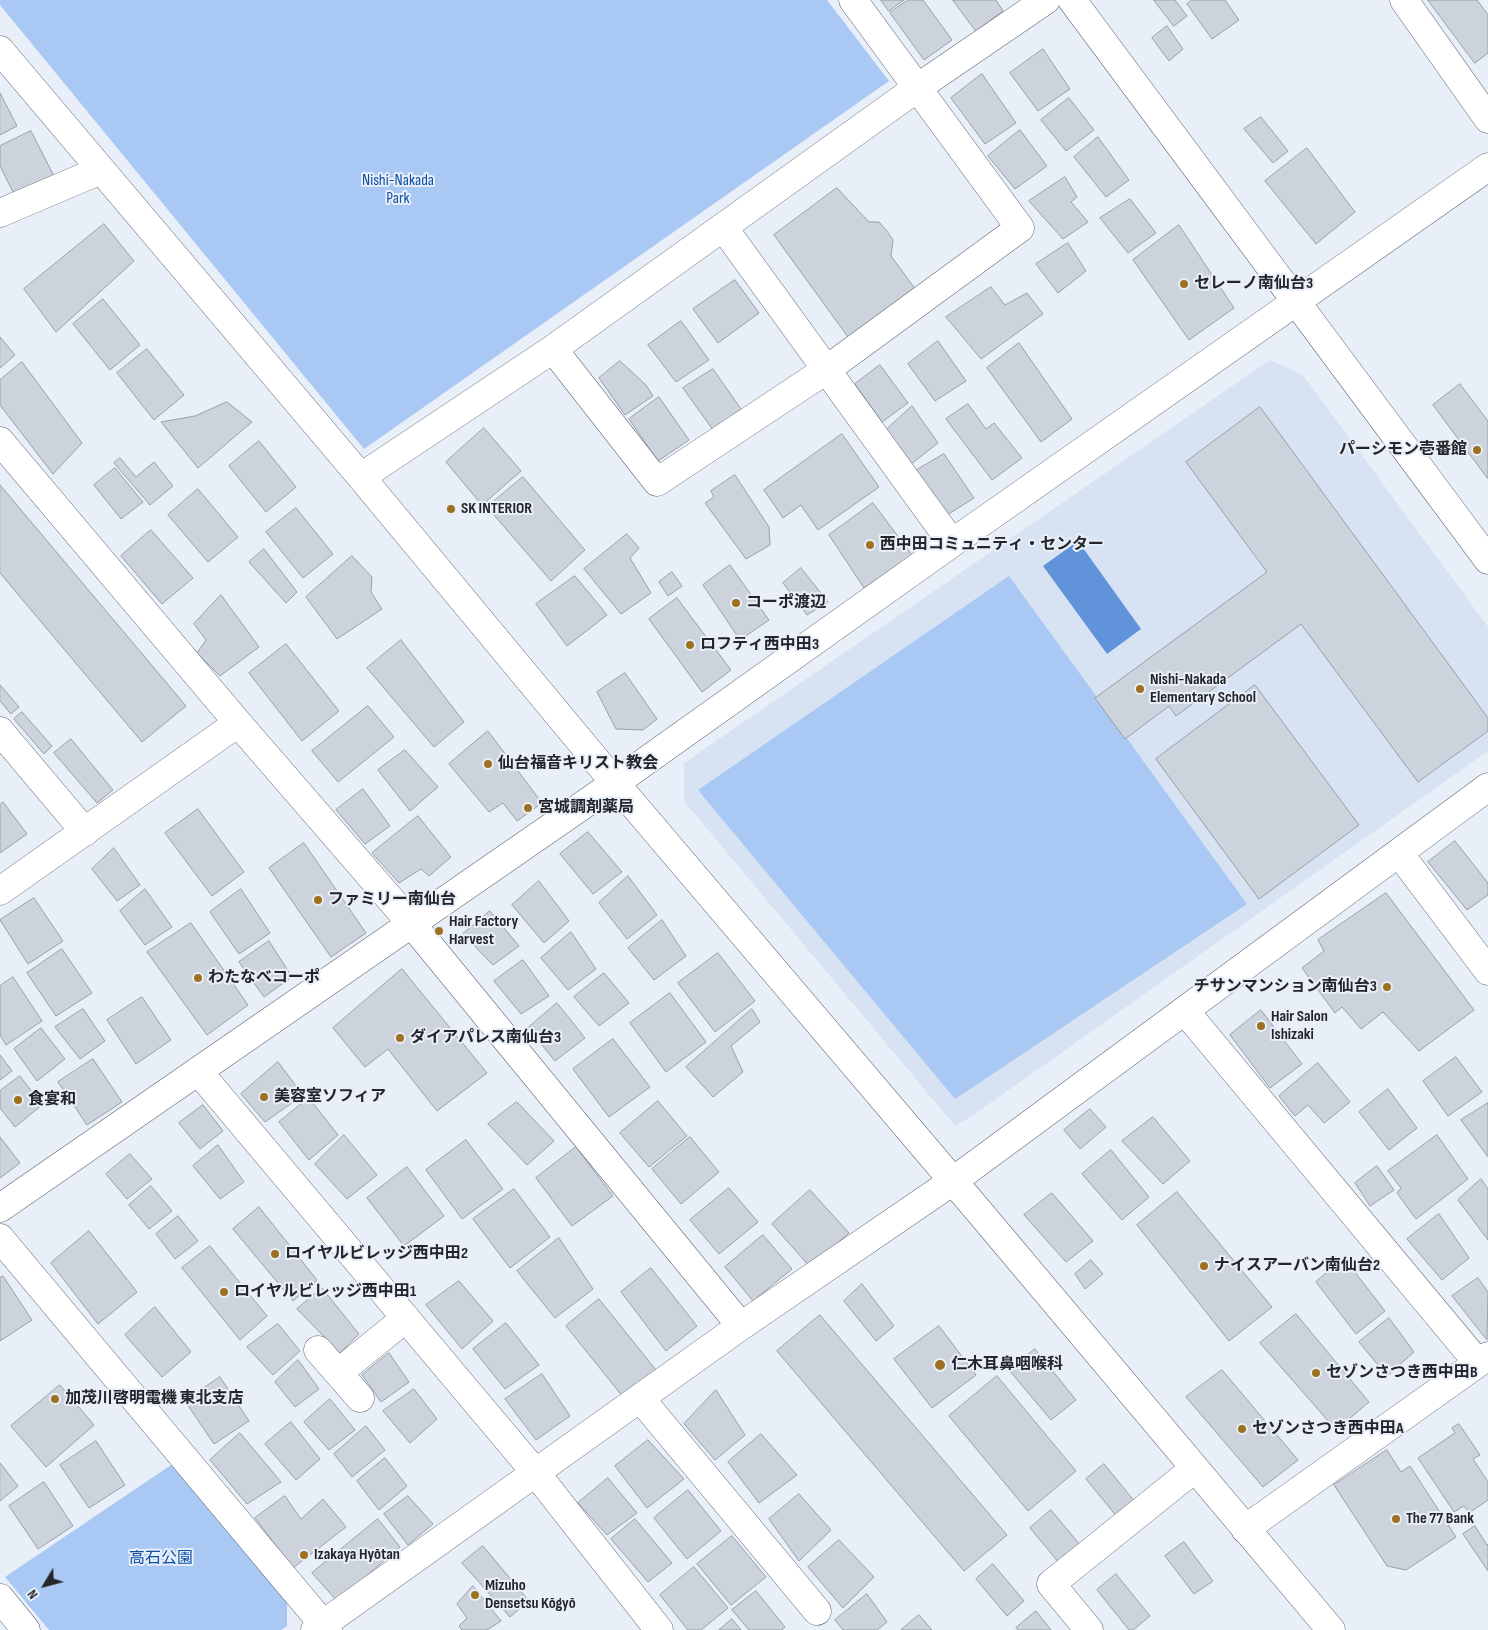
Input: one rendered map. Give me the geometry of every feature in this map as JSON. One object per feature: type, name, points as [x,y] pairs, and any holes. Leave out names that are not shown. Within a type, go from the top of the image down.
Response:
[{"type":"street","points":[[553,349],[657,482],[826,370],[1020,228],[853,0]]},
{"type":"street","points":[[361,477],[553,349],[917,88],[1046,0]]},
{"type":"street","points":[[1072,0],[1488,560]]},
{"type":"street","points":[[1404,0],[1488,119]]},
{"type":"street","points":[[0,50],[361,477],[615,783],[1331,1630]]},
{"type":"street","points":[[0,1208],[615,783],[952,543],[1488,167]]},
{"type":"street","points":[[0,214],[101,170]]},
{"type":"street","points":[[723,227],[952,543]]},
{"type":"street","points":[[0,441],[238,724],[411,923],[742,1326]]},
{"type":"street","points":[[0,890],[238,724]]},
{"type":"street","points":[[0,731],[85,832]]},
{"type":"street","points":[[0,1238],[322,1628],[535,1472],[742,1326],[953,1181],[1488,787]]},
{"type":"street","points":[[1399,853],[1488,971]]},
{"type":"street","points":[[1185,1011],[1483,1359],[1245,1529]]},
{"type":"street","points":[[198,1071],[535,1472],[660,1630]]},
{"type":"street","points":[[338,1373],[406,1318]]},
{"type":"street","points":[[318,1350],[360,1398]]},
{"type":"street","points":[[640,1398],[817,1611]]},
{"type":"street","points":[[1089,1630],[1051,1584],[1194,1469]]},
{"type":"street","points":[[0,1598],[26,1630]]},
{"type":"shaded area","name":"Nishi-Nakada Elementary School","points":[[1270,360],[1303,375],[1488,627],[1488,751],[972,1116],[955,1126],[684,801],[684,763]]},
{"type":"green space","name":"Nishi-Nakada Park","points":[[0,0],[827,0],[889,81],[364,449],[0,5]]},
{"type":"green space","points":[[1009,576],[1247,904],[955,1099],[698,790]]},
{"type":"green space","name":"高石公園","points":[[174,1463],[287,1596],[287,1626],[281,1630],[49,1630],[5,1577]]},
{"type":"water","points":[[1078,541],[1141,629],[1107,654],[1043,566]]},
{"type":"building","points":[[881,0],[904,0],[889,11]]},
{"type":"building","points":[[908,0],[923,0],[952,40],[924,60],[890,13]]},
{"type":"building","points":[[953,0],[996,0],[1003,11],[976,31]]},
{"type":"building","points":[[1154,0],[1175,0],[1187,16],[1174,26]]},
{"type":"building","points":[[1192,0],[1225,0],[1239,20],[1212,39],[1187,4]]},
{"type":"building","points":[[1428,0],[1477,0],[1488,15],[1488,53],[1475,63]]},
{"type":"building","points":[[1167,26],[1183,49],[1169,61],[1152,38]]},
{"type":"building","points":[[1043,49],[1070,89],[1038,111],[1010,73]]},
{"type":"building","points":[[982,74],[1016,123],[985,144],[951,98]]},
{"type":"building","points":[[0,93],[17,126],[0,135]]},
{"type":"building","points":[[1069,98],[1094,130],[1066,151],[1041,120]]},
{"type":"building","points":[[1261,117],[1288,151],[1273,163],[1244,129]]},
{"type":"building","points":[[1020,130],[1047,166],[1015,189],[988,156]]},
{"type":"building","points":[[31,131],[56,180],[17,200],[0,166],[0,146]]},
{"type":"building","points":[[1098,137],[1129,180],[1106,197],[1074,157]]},
{"type":"building","points":[[1307,148],[1355,212],[1316,244],[1265,181]]},
{"type":"building","points":[[1065,177],[1077,197],[1071,202],[1088,222],[1063,239],[1029,201]]},
{"type":"building","points":[[837,188],[869,222],[879,222],[887,231],[893,240],[891,256],[916,290],[848,337],[774,235]]},
{"type":"building","points":[[1130,199],[1156,233],[1128,253],[1100,218]]},
{"type":"building","points":[[104,224],[134,261],[56,332],[24,289]]},
{"type":"building","name":"セレーノ南仙台3","points":[[1179,225],[1234,308],[1189,340],[1133,260]]},
{"type":"building","points":[[1068,243],[1086,271],[1058,293],[1036,264]]},
{"type":"building","points":[[735,280],[759,313],[718,343],[693,309]]},
{"type":"building","points":[[991,287],[1005,305],[1027,293],[1043,314],[981,359],[946,317]]},
{"type":"building","points":[[103,299],[140,345],[110,370],[73,324]]},
{"type":"building","points":[[681,321],[709,360],[676,382],[648,345]]},
{"type":"building","points":[[0,337],[15,355],[0,368]]},
{"type":"building","points":[[938,341],[966,381],[935,401],[908,364]]},
{"type":"building","points":[[1019,343],[1072,419],[1041,442],[987,368]]},
{"type":"building","points":[[147,349],[184,395],[154,420],[117,373]]},
{"type":"building","points":[[620,361],[646,385],[653,396],[625,415],[599,378]]},
{"type":"building","points":[[22,362],[82,443],[53,474],[0,405],[0,380]]},
{"type":"building","points":[[880,365],[908,403],[882,422],[855,384]]},
{"type":"building","points":[[713,369],[741,409],[713,430],[683,388]]},
{"type":"building","name":"パーシモン壱番館","points":[[1460,384],[1488,421],[1488,479],[1433,405]]},
{"type":"building","points":[[659,397],[689,440],[658,461],[629,419]]},
{"type":"building","points":[[227,402],[252,422],[198,468],[161,422],[195,416]]},
{"type":"building","points":[[968,404],[986,429],[994,423],[1022,458],[992,480],[946,419]]},
{"type":"building","points":[[912,406],[938,443],[911,464],[886,430]]},
{"type":"building","points":[[1260,407],[1488,718],[1488,731],[1418,782],[1301,624],[1176,716],[1169,706],[1125,739],[1095,698],[1267,572],[1186,462]]},
{"type":"building","points":[[484,428],[521,471],[482,505],[446,462]]},
{"type":"building","points":[[842,434],[879,487],[818,530],[801,505],[783,518],[764,490]]},
{"type":"building","points":[[259,441],[296,487],[266,512],[229,466]]},
{"type":"building","points":[[944,454],[974,498],[947,515],[915,471]]},
{"type":"building","points":[[120,458],[136,477],[154,462],[173,486],[150,505],[114,463]]},
{"type":"building","points":[[115,468],[143,502],[121,519],[94,485]]},
{"type":"building","points":[[735,475],[769,527],[770,545],[746,559],[705,503],[714,497],[711,491]]},
{"type":"building","points":[[523,477],[585,550],[551,581],[487,507]]},
{"type":"building","points":[[0,485],[186,706],[142,742],[0,573]]},
{"type":"building","points":[[198,489],[238,537],[208,562],[168,515]]},
{"type":"building","name":"西中田コミュニティ・センター","points":[[873,503],[912,555],[864,588],[829,535]]},
{"type":"building","points":[[296,508],[333,554],[303,578],[266,532]]},
{"type":"building","points":[[151,530],[193,578],[162,604],[121,556]]},
{"type":"building","points":[[627,534],[639,548],[630,558],[651,593],[621,614],[584,569]]},
{"type":"building","points":[[264,549],[297,592],[286,603],[249,562]]},
{"type":"building","points":[[352,556],[372,577],[371,592],[382,609],[337,639],[306,597]]},
{"type":"building","name":"コーポ渡辺","points":[[730,565],[769,620],[740,640],[703,585]]},
{"type":"building","points":[[801,568],[828,602],[807,615],[783,583]]},
{"type":"building","points":[[672,572],[682,586],[668,596],[659,582]]},
{"type":"building","points":[[575,576],[607,615],[567,646],[536,604]]},
{"type":"building","points":[[221,595],[259,647],[220,676],[197,653],[206,640],[194,624]]},
{"type":"building","name":"ロフティ西中田3","points":[[677,598],[731,670],[702,692],[649,619]]},
{"type":"building","points":[[401,640],[464,722],[434,747],[367,668]]},
{"type":"building","points":[[286,644],[339,711],[302,741],[249,673]]},
{"type":"building","points":[[625,673],[657,719],[643,730],[616,729],[597,692]]},
{"type":"building","points":[[0,685],[19,707],[11,714],[0,701]]},
{"type":"building","points":[[1255,685],[1359,825],[1259,899],[1156,759]]},
{"type":"building","points":[[368,706],[394,737],[338,782],[312,751]]},
{"type":"building","points":[[22,712],[52,746],[44,754],[14,719]]},
{"type":"building","points":[[488,731],[542,803],[517,821],[503,803],[489,812],[449,764]]},
{"type":"building","points":[[71,739],[113,790],[97,803],[54,753]]},
{"type":"building","points":[[405,750],[438,787],[410,811],[378,770]]},
{"type":"building","points":[[363,789],[390,826],[365,844],[336,810]]},
{"type":"building","points":[[3,802],[27,834],[0,853],[0,805]]},
{"type":"building","points":[[198,809],[244,872],[212,896],[165,833]]},
{"type":"building","points":[[418,816],[451,857],[429,876],[421,869],[399,883],[372,853]]},
{"type":"building","points":[[588,832],[622,872],[593,894],[560,854]]},
{"type":"building","points":[[1455,841],[1488,883],[1488,895],[1467,910],[1428,862]]},
{"type":"building","name":"ファミリー南仙台","points":[[304,843],[366,933],[331,957],[269,868]]},
{"type":"building","points":[[114,848],[140,885],[117,901],[92,869]]},
{"type":"building","points":[[628,876],[657,915],[627,939],[599,903]]},
{"type":"building","points":[[539,881],[569,921],[544,943],[512,905]]},
{"type":"building","points":[[145,889],[172,927],[145,945],[120,911]]},
{"type":"building","points":[[241,889],[270,933],[239,954],[210,912]]},
{"type":"building","name":"チサンマンション南仙台3","points":[[1386,893],[1474,1010],[1419,1051],[1383,1012],[1361,1029],[1342,1007],[1335,1013],[1302,968],[1324,951],[1318,940]]},
{"type":"building","points":[[34,898],[63,941],[28,964],[0,920]]},
{"type":"building","points":[[490,911],[519,946],[493,965],[463,934]]},
{"type":"building","points":[[662,920],[686,956],[654,980],[628,948]]},
{"type":"building","name":"わたなべコーポ","points":[[191,923],[248,1005],[207,1035],[147,952]]},
{"type":"building","points":[[571,932],[596,969],[568,990],[541,958]]},
{"type":"building","points":[[269,941],[292,977],[264,997],[239,962]]},
{"type":"building","points":[[62,949],[92,993],[56,1016],[27,973]]},
{"type":"building","points":[[718,953],[755,1001],[715,1032],[678,983]]},
{"type":"building","points":[[523,960],[549,996],[521,1014],[494,981]]},
{"type":"building","name":"ダイアパレス南仙台3","points":[[402,969],[487,1073],[437,1111],[388,1049],[365,1067],[333,1028]]},
{"type":"building","points":[[604,973],[629,1003],[599,1026],[574,997]]},
{"type":"building","points":[[13,977],[42,1021],[6,1045],[0,1035],[0,986]]},
{"type":"building","points":[[670,993],[706,1042],[666,1072],[630,1023]]},
{"type":"building","points":[[142,997],[171,1040],[136,1064],[107,1020]]},
{"type":"building","points":[[557,1003],[585,1038],[555,1061],[528,1028]]},
{"type":"building","points":[[83,1009],[105,1041],[80,1059],[55,1027]]},
{"type":"building","points":[[752,1009],[760,1022],[731,1046],[743,1072],[713,1097],[686,1067]]},
{"type":"building","points":[[1261,1010],[1302,1064],[1270,1088],[1230,1035]]},
{"type":"building","points":[[41,1028],[65,1059],[37,1081],[14,1049]]},
{"type":"building","points":[[613,1039],[650,1087],[609,1117],[573,1069]]},
{"type":"building","points":[[0,1055],[12,1071],[0,1080]]},
{"type":"building","points":[[1456,1057],[1482,1092],[1448,1116],[1423,1081]]},
{"type":"building","points":[[93,1059],[122,1102],[87,1125],[58,1082]]},
{"type":"building","points":[[278,1062],[303,1095],[265,1122],[241,1094]]},
{"type":"building","points":[[1318,1063],[1350,1102],[1324,1123],[1308,1105],[1295,1116],[1279,1096]]},
{"type":"building","points":[[20,1076],[42,1105],[15,1127],[0,1108],[0,1091]]},
{"type":"building","points":[[1388,1089],[1417,1128],[1389,1150],[1359,1112]]},
{"type":"building","points":[[309,1098],[338,1135],[309,1160],[279,1122]]},
{"type":"building","points":[[658,1101],[687,1136],[649,1167],[620,1133]]},
{"type":"building","points":[[517,1102],[554,1141],[527,1165],[488,1124]]},
{"type":"building","points":[[1488,1103],[1488,1157],[1461,1120]]},
{"type":"building","points":[[203,1105],[223,1131],[200,1149],[179,1123]]},
{"type":"building","points":[[1090,1109],[1106,1127],[1080,1149],[1064,1130]]},
{"type":"building","points":[[1153,1117],[1190,1161],[1163,1184],[1122,1141]]},
{"type":"building","points":[[344,1135],[377,1175],[347,1199],[315,1164]]},
{"type":"building","points":[[1437,1135],[1468,1179],[1416,1219],[1397,1193],[1401,1188],[1388,1171]]},
{"type":"building","points":[[0,1137],[20,1163],[0,1178]]},
{"type":"building","points":[[690,1137],[719,1172],[681,1204],[652,1169]]},
{"type":"building","points":[[466,1140],[503,1189],[462,1219],[426,1170]]},
{"type":"building","points":[[218,1145],[244,1182],[220,1199],[193,1166]]},
{"type":"building","points":[[576,1147],[613,1196],[572,1226],[536,1178]]},
{"type":"building","points":[[1111,1150],[1149,1197],[1122,1220],[1082,1174]]},
{"type":"building","points":[[130,1154],[152,1179],[127,1199],[106,1174]]},
{"type":"building","points":[[1377,1166],[1394,1190],[1370,1206],[1355,1183]]},
{"type":"building","points":[[407,1167],[444,1216],[404,1246],[367,1198]]},
{"type":"building","points":[[1481,1179],[1488,1189],[1488,1240],[1458,1200]]},
{"type":"building","points":[[151,1186],[172,1211],[149,1229],[129,1205]]},
{"type":"building","points":[[729,1188],[758,1222],[719,1254],[690,1220]]},
{"type":"building","points":[[514,1189],[550,1237],[510,1268],[473,1219]]},
{"type":"building","points":[[810,1190],[849,1233],[810,1267],[772,1224]]},
{"type":"building","name":"ナイスアーバン南仙台2","points":[[1177,1192],[1272,1307],[1229,1341],[1137,1225]]},
{"type":"building","points":[[1052,1193],[1093,1241],[1066,1262],[1024,1215]]},
{"type":"building","name":"ロイヤルビレッジ西中田2","points":[[259,1207],[317,1280],[293,1301],[233,1229]]},
{"type":"building","points":[[1439,1214],[1469,1258],[1442,1280],[1407,1239]]},
{"type":"building","points":[[178,1216],[198,1241],[175,1259],[156,1234]]},
{"type":"building","points":[[89,1231],[137,1292],[98,1324],[51,1263]]},
{"type":"building","points":[[763,1235],[792,1269],[753,1301],[725,1267]]},
{"type":"building","points":[[559,1238],[593,1289],[555,1318],[517,1271]]},
{"type":"building","name":"ロイヤルビレッジ西中田1","points":[[210,1246],[267,1316],[240,1340],[182,1268]]},
{"type":"building","points":[[1344,1258],[1385,1311],[1356,1334],[1316,1282]]},
{"type":"building","points":[[1091,1260],[1103,1274],[1085,1289],[1075,1274]]},
{"type":"building","points":[[651,1268],[697,1326],[666,1351],[621,1292]]},
{"type":"building","points":[[3,1276],[32,1320],[0,1341],[0,1278]]},
{"type":"building","points":[[1478,1278],[1488,1292],[1487,1340],[1452,1296]]},
{"type":"building","points":[[459,1281],[493,1321],[462,1349],[426,1305]]},
{"type":"building","points":[[862,1284],[894,1326],[876,1341],[844,1301]]},
{"type":"building","points":[[322,1288],[359,1334],[340,1353],[297,1309]]},
{"type":"building","points":[[599,1299],[656,1370],[623,1397],[566,1326]]},
{"type":"building","points":[[155,1307],[191,1352],[162,1377],[125,1335]]},
{"type":"building","name":"セゾンさつき西中田B","points":[[1296,1314],[1369,1402],[1336,1430],[1260,1343]]},
{"type":"building","points":[[820,1315],[1007,1535],[964,1571],[777,1351]]},
{"type":"building","points":[[1389,1318],[1414,1352],[1387,1376],[1359,1342]]},
{"type":"building","points":[[506,1323],[539,1365],[505,1389],[473,1349]]},
{"type":"building","points":[[278,1324],[300,1351],[273,1375],[247,1347]]},
{"type":"building","points":[[939,1326],[976,1375],[932,1408],[894,1359]]},
{"type":"building","points":[[1035,1349],[1076,1400],[1051,1420],[1009,1370]]},
{"type":"building","points":[[389,1353],[409,1382],[381,1402],[362,1375]]},
{"type":"building","points":[[298,1360],[319,1389],[295,1407],[275,1382]]},
{"type":"building","name":"セゾンさつき西中田A","points":[[1222,1370],[1298,1460],[1263,1487],[1186,1397]]},
{"type":"building","points":[[542,1374],[570,1416],[536,1440],[505,1399]]},
{"type":"building","points":[[997,1376],[1076,1471],[1028,1511],[949,1416]]},
{"type":"building","points":[[220,1377],[249,1421],[214,1444],[185,1401]]},
{"type":"building","points":[[60,1385],[94,1425],[46,1467],[11,1426]]},
{"type":"building","points":[[414,1389],[437,1419],[410,1443],[383,1411]]},
{"type":"building","points":[[716,1390],[745,1435],[715,1460],[684,1424]]},
{"type":"building","points":[[330,1399],[355,1430],[329,1450],[304,1422]]},
{"type":"building","points":[[291,1422],[320,1459],[296,1480],[265,1444]]},
{"type":"building","points":[[1459,1424],[1480,1455],[1473,1459],[1488,1482],[1488,1500],[1469,1513],[1464,1506],[1454,1512],[1418,1458],[1455,1433],[1452,1428]]},
{"type":"building","points":[[366,1426],[385,1450],[352,1477],[334,1454]]},
{"type":"building","points":[[240,1433],[281,1482],[247,1504],[210,1460]]},
{"type":"building","points":[[761,1434],[797,1475],[759,1503],[728,1462]]},
{"type":"building","points":[[648,1440],[684,1479],[647,1508],[615,1466]]},
{"type":"building","points":[[96,1441],[125,1485],[89,1508],[60,1465]]},
{"type":"building","points":[[1387,1450],[1401,1472],[1410,1466],[1456,1537],[1406,1570],[1387,1566],[1334,1485]]},
{"type":"building","points":[[385,1458],[407,1486],[379,1510],[357,1481]]},
{"type":"building","points":[[0,1463],[18,1486],[0,1501]]},
{"type":"building","points":[[1104,1464],[1136,1503],[1118,1518],[1086,1479]]},
{"type":"building","points":[[608,1478],[637,1513],[607,1535],[578,1503]]},
{"type":"building","points":[[44,1482],[73,1526],[38,1549],[9,1506]]},
{"type":"building","points":[[688,1490],[721,1531],[687,1559],[654,1518]]},
{"type":"building","points":[[799,1494],[831,1530],[799,1561],[769,1519]]},
{"type":"building","points":[[285,1496],[301,1519],[323,1499],[346,1527],[293,1568],[255,1518]]},
{"type":"building","points":[[408,1496],[433,1524],[408,1545],[384,1514]]},
{"type":"building","points":[[1051,1510],[1081,1546],[1060,1564],[1030,1528]]},
{"type":"building","points":[[378,1519],[400,1547],[337,1601],[312,1573]]},
{"type":"building","points":[[635,1519],[672,1563],[648,1582],[611,1539]]},
{"type":"building","points":[[1475,1526],[1488,1544],[1488,1571],[1463,1534]]},
{"type":"building","points":[[732,1536],[766,1577],[731,1605],[697,1564]]},
{"type":"building","points":[[839,1540],[874,1577],[843,1608],[808,1567]]},
{"type":"building","points":[[1184,1542],[1213,1581],[1194,1594],[1165,1556]]},
{"type":"building","points":[[483,1546],[529,1601],[510,1617],[462,1563]]},
{"type":"building","points":[[993,1564],[1024,1601],[1007,1616],[976,1579]]},
{"type":"building","points":[[694,1567],[728,1608],[701,1630],[688,1630],[660,1595]]},
{"type":"building","points":[[1116,1574],[1150,1616],[1133,1630],[1129,1630],[1097,1590]]},
{"type":"building","points":[[473,1586],[501,1621],[487,1630],[462,1630],[459,1626],[467,1618],[457,1604]]},
{"type":"building","points":[[756,1591],[785,1627],[782,1630],[749,1630],[732,1610]]},
{"type":"building","points":[[867,1594],[887,1622],[877,1630],[843,1630],[835,1620]]},
{"type":"building","points":[[1036,1611],[1051,1630],[1018,1630],[1016,1628]]},
{"type":"building","points":[[919,1615],[932,1630],[901,1630]]},
{"type":"building","points":[[732,1619],[741,1630],[719,1630]]},
{"type":"place","name":"セレーノ南仙台3","points":[[1184,284]]},
{"type":"place","name":"パーシモン壱番館","points":[[1477,450]]},
{"type":"place","name":"SK INTERIOR","points":[[451,509]]},
{"type":"place","name":"西中田コミュニティ・センター","points":[[870,545]]},
{"type":"place","name":"コーポ渡辺","points":[[736,603]]},
{"type":"place","name":"ロフティ西中田3","points":[[690,645]]},
{"type":"place","name":"Nishi-Nakada Elementary School","points":[[1140,689]]},
{"type":"place","name":"仙台福音キリスト教会","points":[[488,764]]},
{"type":"place","name":"宮城調剤薬局","points":[[528,808]]},
{"type":"place","name":"ファミリー南仙台","points":[[318,900]]},
{"type":"place","name":"Hair Factory Harvest","points":[[439,931]]},
{"type":"place","name":"わたなべコーポ","points":[[198,978]]},
{"type":"place","name":"チサンマンション南仙台3","points":[[1387,987]]},
{"type":"place","name":"Hair Salon Ishizaki","points":[[1261,1026]]},
{"type":"place","name":"ダイアパレス南仙台3","points":[[400,1038]]},
{"type":"place","name":"美容室ソフィア","points":[[264,1097]]},
{"type":"place","name":"食宴和","points":[[18,1100]]},
{"type":"place","name":"ロイヤルビレッジ西中田2","points":[[275,1254]]},
{"type":"place","name":"ナイスアーバン南仙台2","points":[[1204,1266]]},
{"type":"place","name":"ロイヤルビレッジ西中田1","points":[[224,1292]]},
{"type":"place","name":"仁木耳鼻咽喉科","points":[[940,1365]]},
{"type":"place","name":"セゾンさつき西中田B","points":[[1316,1373]]},
{"type":"place","name":"加茂川啓明電機 東北支店","points":[[55,1399]]},
{"type":"place","name":"セゾンさつき西中田A","points":[[1242,1429]]},
{"type":"place","name":"The 77 Bank","points":[[1396,1519]]},
{"type":"place","name":"Izakaya Hyōtan","points":[[304,1555]]},
{"type":"place","name":"Mizuho Densetsu Kōgyō","points":[[475,1595]]}]
